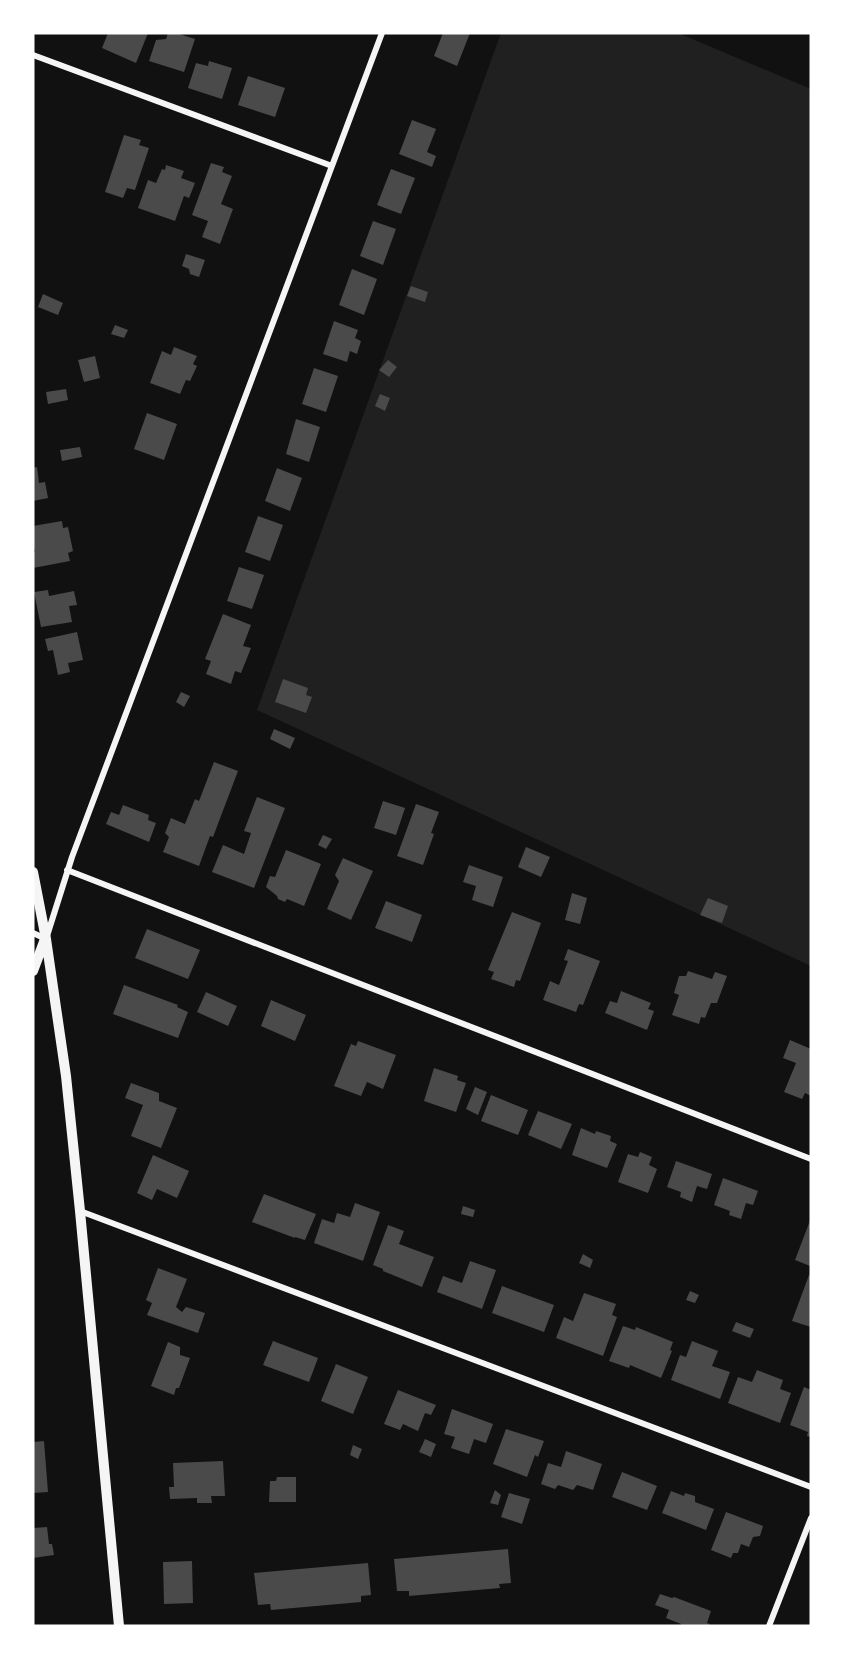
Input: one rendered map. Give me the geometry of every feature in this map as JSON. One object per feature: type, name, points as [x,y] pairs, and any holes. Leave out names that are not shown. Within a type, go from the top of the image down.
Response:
[{"type":"street","points":[[33,971],[46,939],[67,870],[382,33]]},
{"type":"street","points":[[33,55],[332,166]]},
{"type":"street","points":[[67,870],[811,1159]]},
{"type":"street","points":[[33,872],[46,939],[66,1076],[119,1626]]},
{"type":"street","points":[[33,933],[46,939]]},
{"type":"street","points":[[80,1211],[811,1487]]},
{"type":"street","points":[[770,1626],[811,1518]]},
{"type":"shaded area","points":[[501,33],[678,33],[811,89],[811,966],[257,710]]},
{"type":"building","points":[[108,33],[148,33],[136,63],[102,48]]},
{"type":"building","points":[[168,33],[195,39],[184,72],[149,61],[156,40],[166,39]]},
{"type":"building","points":[[443,33],[470,33],[457,66],[434,56]]},
{"type":"building","points":[[209,61],[232,68],[222,99],[188,88],[196,63],[208,66]]},
{"type":"building","points":[[248,76],[285,88],[275,117],[238,105]]},
{"type":"building","points":[[412,120],[436,129],[427,152],[436,156],[432,167],[399,154]]},
{"type":"building","points":[[124,135],[141,140],[139,145],[149,148],[135,190],[127,188],[123,198],[105,192]]},
{"type":"building","points":[[211,163],[224,167],[222,172],[232,176],[221,204],[233,209],[220,244],[202,237],[208,221],[192,215]]},
{"type":"building","points":[[166,165],[184,171],[181,178],[195,183],[189,198],[184,196],[175,221],[138,208],[148,180],[156,183]]},
{"type":"building","points":[[391,169],[415,178],[401,214],[377,205]]},
{"type":"building","points":[[373,221],[396,229],[383,265],[360,256]]},
{"type":"building","points":[[186,254],[205,260],[199,277],[190,274],[189,269],[182,266]]},
{"type":"building","points":[[352,269],[377,279],[364,315],[339,305]]},
{"type":"building","points":[[411,286],[428,292],[425,302],[407,296]]},
{"type":"building","points":[[43,294],[63,303],[58,315],[38,307]]},
{"type":"building","points":[[334,321],[358,330],[355,338],[361,341],[357,354],[350,351],[347,362],[323,354]]},
{"type":"building","points":[[115,325],[128,330],[124,338],[111,334]]},
{"type":"building","points":[[174,347],[197,356],[193,364],[197,366],[190,381],[186,380],[180,394],[150,383],[162,351],[171,355]]},
{"type":"building","points":[[95,356],[100,378],[84,382],[78,360]]},
{"type":"building","points":[[388,360],[397,367],[389,377],[379,370]]},
{"type":"building","points":[[314,368],[338,376],[326,412],[302,404]]},
{"type":"building","points":[[66,389],[68,400],[48,404],[46,392]]},
{"type":"building","points":[[380,394],[390,398],[385,411],[375,406]]},
{"type":"building","points":[[147,413],[177,424],[164,460],[134,449]]},
{"type":"building","points":[[296,419],[320,427],[309,462],[286,454]]},
{"type":"building","points":[[80,447],[82,457],[62,461],[60,450]]},
{"type":"building","points":[[37,467],[39,483],[45,482],[48,498],[33,501],[33,468]]},
{"type":"building","points":[[277,468],[302,478],[290,511],[265,501]]},
{"type":"building","points":[[258,516],[283,525],[270,561],[245,552]]},
{"type":"building","points":[[62,521],[63,528],[68,527],[73,551],[68,553],[70,561],[33,568],[33,553],[35,552],[33,526]]},
{"type":"building","points":[[239,567],[264,575],[252,609],[227,601]]},
{"type":"building","points":[[48,590],[49,596],[74,591],[77,605],[69,606],[72,622],[41,627],[34,592]]},
{"type":"building","points":[[223,614],[251,625],[243,646],[251,648],[241,673],[235,671],[231,684],[206,674],[211,661],[205,659]]},
{"type":"building","points":[[77,632],[83,660],[68,663],[70,672],[58,675],[53,650],[48,651],[45,639]]},
{"type":"building","points":[[283,679],[308,688],[306,695],[312,697],[306,713],[275,702]]},
{"type":"building","points":[[181,692],[190,696],[184,707],[176,702]]},
{"type":"building","points":[[274,729],[295,738],[290,749],[270,739]]},
{"type":"building","points":[[214,762],[238,771],[213,837],[210,836],[199,866],[163,852],[169,837],[165,833],[171,818],[185,824],[195,799],[199,801]]},
{"type":"building","points":[[257,797],[285,808],[254,888],[212,872],[223,845],[244,854],[251,833],[244,831]]},
{"type":"building","points":[[383,801],[405,808],[396,835],[374,828]]},
{"type":"building","points":[[416,804],[439,812],[423,865],[397,856]]},
{"type":"building","points":[[123,805],[149,815],[148,820],[156,823],[149,842],[106,824],[111,812],[119,815]]},
{"type":"building","points":[[323,835],[332,839],[326,849],[318,845]]},
{"type":"building","points":[[526,847],[550,857],[541,877],[518,867]]},
{"type":"building","points":[[286,850],[321,864],[304,906],[287,899],[285,902],[278,899],[266,887],[270,876],[275,877]]},
{"type":"building","points":[[343,858],[373,871],[351,920],[327,909],[339,881],[335,875]]},
{"type":"building","points":[[469,865],[503,877],[493,907],[472,900],[476,886],[463,882]]},
{"type":"building","points":[[572,893],[587,898],[580,924],[565,920]]},
{"type":"building","points":[[708,898],[728,906],[722,923],[700,915]]},
{"type":"building","points":[[386,901],[422,915],[412,942],[375,928]]},
{"type":"building","points":[[512,912],[541,923],[520,981],[516,980],[514,987],[491,979],[494,972],[488,970]]},
{"type":"building","points":[[147,929],[200,950],[188,979],[135,958]]},
{"type":"building","points":[[568,949],[600,961],[583,1005],[579,1004],[576,1012],[543,1000],[550,981],[559,985],[568,961],[564,960]]},
{"type":"building","points":[[688,971],[712,979],[715,972],[727,976],[717,1003],[711,1003],[705,1018],[701,1017],[699,1024],[672,1015],[679,995],[674,993],[679,976],[686,976]]},
{"type":"building","points":[[124,985],[178,1005],[177,1007],[188,1012],[178,1038],[113,1014]]},
{"type":"building","points":[[621,991],[651,1003],[648,1009],[654,1011],[647,1030],[605,1013],[610,1001],[617,1003]]},
{"type":"building","points":[[206,992],[237,1006],[228,1026],[197,1012]]},
{"type":"building","points":[[271,1000],[306,1015],[295,1041],[261,1026]]},
{"type":"building","points":[[790,1040],[811,1049],[811,1096],[805,1093],[802,1099],[784,1092],[796,1063],[783,1058]]},
{"type":"building","points":[[358,1041],[396,1055],[383,1089],[367,1082],[361,1096],[334,1086],[351,1044],[356,1046]]},
{"type":"building","points":[[434,1068],[458,1076],[457,1080],[466,1083],[456,1112],[424,1101]]},
{"type":"building","points":[[131,1083],[159,1093],[159,1101],[177,1108],[161,1148],[131,1136],[143,1105],[125,1098]]},
{"type":"building","points":[[475,1087],[487,1092],[478,1115],[466,1109]]},
{"type":"building","points":[[491,1095],[528,1110],[518,1135],[481,1121]]},
{"type":"building","points":[[538,1111],[572,1124],[561,1149],[528,1135]]},
{"type":"building","points":[[581,1128],[595,1134],[596,1131],[611,1136],[610,1141],[617,1144],[607,1168],[572,1155]]},
{"type":"building","points":[[640,1152],[652,1157],[649,1165],[657,1169],[648,1193],[618,1182],[628,1154],[638,1157]]},
{"type":"building","points":[[153,1155],[189,1171],[177,1198],[157,1189],[152,1200],[137,1193]]},
{"type":"building","points":[[676,1161],[712,1174],[707,1189],[697,1186],[692,1202],[680,1197],[681,1192],[667,1187]]},
{"type":"building","points":[[723,1178],[758,1191],[753,1205],[746,1203],[741,1219],[729,1215],[730,1211],[714,1205]]},
{"type":"building","points":[[264,1194],[316,1214],[305,1240],[252,1222]]},
{"type":"building","points":[[355,1203],[380,1212],[363,1261],[314,1243],[322,1219],[334,1223],[337,1213],[350,1217]]},
{"type":"building","points":[[463,1206],[475,1210],[473,1217],[461,1214]]},
{"type":"building","points":[[811,1218],[811,1265],[810,1266],[795,1260]]},
{"type":"building","points":[[388,1225],[404,1231],[399,1244],[434,1257],[422,1287],[373,1265]]},
{"type":"building","points":[[583,1254],[593,1260],[590,1268],[579,1263]]},
{"type":"building","points":[[470,1261],[496,1270],[482,1309],[437,1292],[443,1276],[462,1283]]},
{"type":"building","points":[[158,1268],[187,1279],[176,1307],[182,1312],[186,1307],[205,1313],[198,1333],[147,1315],[152,1303],[146,1300]]},
{"type":"building","points":[[809,1275],[811,1276],[811,1327],[792,1321]]},
{"type":"building","points":[[502,1286],[554,1305],[544,1332],[492,1313]]},
{"type":"building","points":[[690,1291],[699,1295],[695,1303],[686,1300]]},
{"type":"building","points":[[584,1293],[616,1304],[612,1315],[617,1317],[603,1356],[556,1338],[564,1317],[573,1321]]},
{"type":"building","points":[[736,1322],[754,1329],[750,1338],[732,1331]]},
{"type":"building","points":[[623,1326],[635,1330],[636,1327],[673,1342],[670,1350],[672,1351],[661,1378],[630,1365],[629,1368],[609,1361]]},
{"type":"building","points":[[273,1341],[318,1358],[309,1382],[263,1365]]},
{"type":"building","points":[[692,1341],[718,1351],[712,1366],[730,1372],[720,1399],[671,1380],[680,1355],[686,1357]]},
{"type":"building","points":[[168,1342],[180,1347],[180,1355],[190,1358],[179,1388],[176,1388],[174,1395],[151,1386]]},
{"type":"building","points":[[336,1364],[368,1377],[353,1414],[321,1401]]},
{"type":"building","points":[[757,1370],[783,1380],[780,1389],[791,1393],[780,1423],[728,1403],[738,1377],[752,1382]]},
{"type":"building","points":[[804,1387],[811,1390],[811,1437],[807,1436],[808,1432],[790,1425]]},
{"type":"building","points":[[398,1390],[436,1405],[431,1415],[425,1413],[418,1431],[403,1424],[400,1430],[384,1424]]},
{"type":"building","points":[[452,1409],[493,1424],[486,1443],[474,1439],[469,1454],[451,1448],[455,1437],[444,1434]]},
{"type":"building","points":[[506,1429],[544,1441],[538,1457],[535,1455],[527,1477],[493,1464]]},
{"type":"building","points":[[425,1439],[436,1444],[431,1457],[419,1452]]},
{"type":"building","points":[[44,1441],[48,1492],[33,1493],[33,1442]]},
{"type":"building","points":[[353,1445],[362,1449],[358,1459],[350,1455]]},
{"type":"building","points":[[566,1451],[602,1464],[593,1490],[577,1485],[573,1490],[558,1485],[555,1489],[541,1484],[548,1463],[561,1467]]},
{"type":"building","points":[[223,1461],[225,1496],[211,1496],[212,1503],[197,1503],[197,1498],[170,1499],[169,1487],[174,1487],[173,1463]]},
{"type":"building","points":[[622,1472],[657,1486],[647,1510],[612,1497]]},
{"type":"building","points":[[277,1477],[296,1477],[296,1502],[269,1502],[270,1481],[276,1481]]},
{"type":"building","points":[[495,1490],[501,1495],[498,1505],[490,1503]]},
{"type":"building","points":[[671,1491],[684,1496],[685,1493],[695,1496],[695,1502],[714,1509],[706,1530],[662,1513]]},
{"type":"building","points":[[509,1493],[530,1499],[522,1524],[501,1517]]},
{"type":"building","points":[[726,1512],[763,1526],[760,1536],[753,1537],[749,1547],[741,1544],[738,1553],[733,1553],[731,1558],[711,1550]]},
{"type":"building","points":[[47,1527],[49,1544],[52,1544],[54,1555],[33,1558],[33,1528]]},
{"type":"building","points":[[508,1549],[511,1583],[499,1584],[500,1588],[409,1596],[409,1591],[397,1591],[394,1559]]},
{"type":"building","points":[[192,1561],[193,1603],[164,1604],[163,1562]]},
{"type":"building","points":[[368,1563],[371,1595],[361,1596],[361,1602],[271,1610],[270,1604],[258,1605],[254,1573]]},
{"type":"building","points":[[660,1594],[711,1611],[707,1623],[710,1624],[709,1626],[681,1626],[666,1618],[669,1610],[655,1605]]}]
